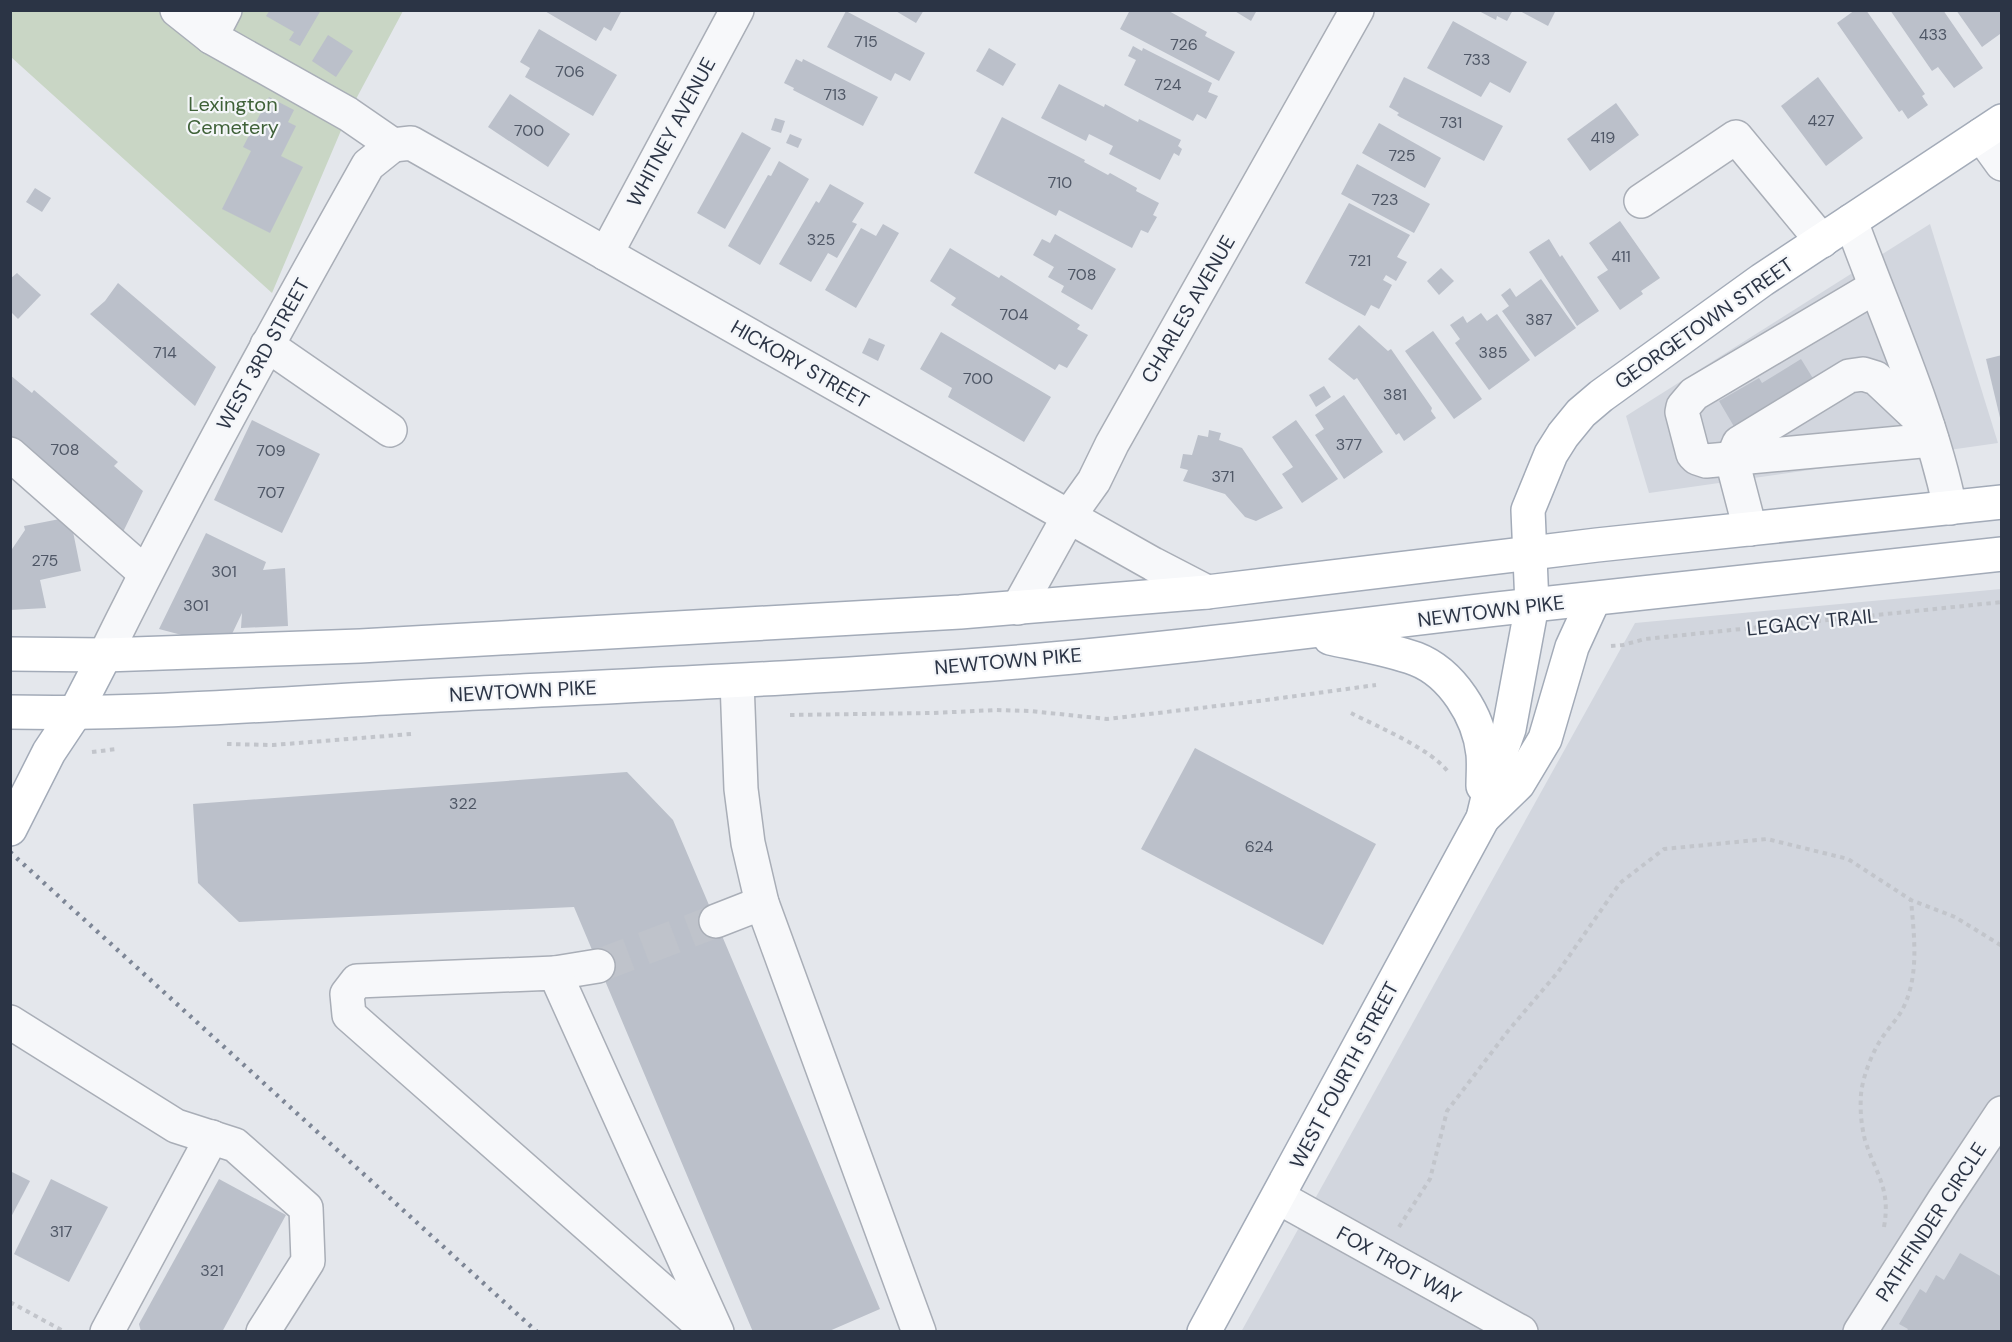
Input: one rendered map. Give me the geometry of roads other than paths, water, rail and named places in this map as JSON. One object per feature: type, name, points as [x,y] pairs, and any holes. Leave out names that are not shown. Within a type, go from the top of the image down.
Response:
[{"type":"main road","name":"GEORGETOWN STREET","points":[[1532,605],[1528,510],[1551,454],[1581,413],[1610,389],[1762,280],[1991,128]]},
{"type":"main road","points":[[10,654],[105,655],[527,637],[1018,608],[1207,592],[2001,502]]},
{"type":"main road","name":"NEWTOWN PIKE","points":[[10,712],[166,711],[737,681],[992,664],[1302,633],[1532,605],[2001,554]]},
{"type":"main road","name":"WEST FOURTH STREET","points":[[1483,818],[1518,784],[1545,738],[1572,647],[1594,599]]},
{"type":"main road","name":"WEST FOURTH STREET","points":[[1204,1332],[1483,818],[1495,768],[1509,729],[1532,605]]},
{"type":"main road","name":"WEST FOURTH STREET","points":[[1302,633],[1352,642],[1418,660],[1444,678],[1459,693],[1474,718],[1483,753],[1483,818]]},
{"type":"main road","points":[[10,829],[49,752],[75,713],[105,655]]},
{"type":"street","points":[[177,10],[218,24],[393,145]]},
{"type":"street","name":"WHITNEY AVENUE","points":[[606,254],[737,10]]},
{"type":"street","name":"CHARLES AVENUE","points":[[1018,608],[1069,516],[1094,481],[1112,444],[1357,10]]},
{"type":"street","points":[[1991,128],[2001,164]]},
{"type":"street","points":[[1641,201],[1736,136],[1822,241]]},
{"type":"street","name":"HICKORY STREET","points":[[393,145],[411,143],[1207,592]]},
{"type":"street","name":"WEST 3RD STREET","points":[[105,655],[145,573],[267,345],[368,165],[393,145]]},
{"type":"street","points":[[1851,221],[1930,434],[1941,466],[1950,508]]},
{"type":"street","points":[[1875,287],[1687,400],[1682,412],[1693,453],[1697,458],[1706,461],[1732,460],[1930,434]]},
{"type":"street","points":[[267,345],[390,430]]},
{"type":"street","points":[[1750,529],[1732,460],[1739,443],[1850,376],[1863,374],[1875,378],[1930,434]]},
{"type":"street","points":[[10,454],[145,573]]},
{"type":"street","points":[[737,681],[741,789],[748,843],[762,903],[919,1332]]},
{"type":"street","points":[[716,921],[762,903]]},
{"type":"street","points":[[598,966],[555,973],[357,981],[347,994],[349,1015],[709,1332]]},
{"type":"street","points":[[555,973],[717,1332]]},
{"type":"street","points":[[10,1022],[176,1126],[235,1145],[306,1208],[308,1262],[263,1332]]},
{"type":"street","name":"PATHFINDER CIRCLE","points":[[1860,1332],[2001,1113]]},
{"type":"street","points":[[107,1332],[212,1137]]},
{"type":"street","name":"FOX TROT WAY","points":[[1278,1197],[1521,1332]]},
{"type":"tunnel","points":[[598,966],[716,921]]},
{"type":"railway","points":[[10,852],[537,1332]]},
{"type":"park label","name":"Lexington Cemetery","points":[[233,116]]}]
